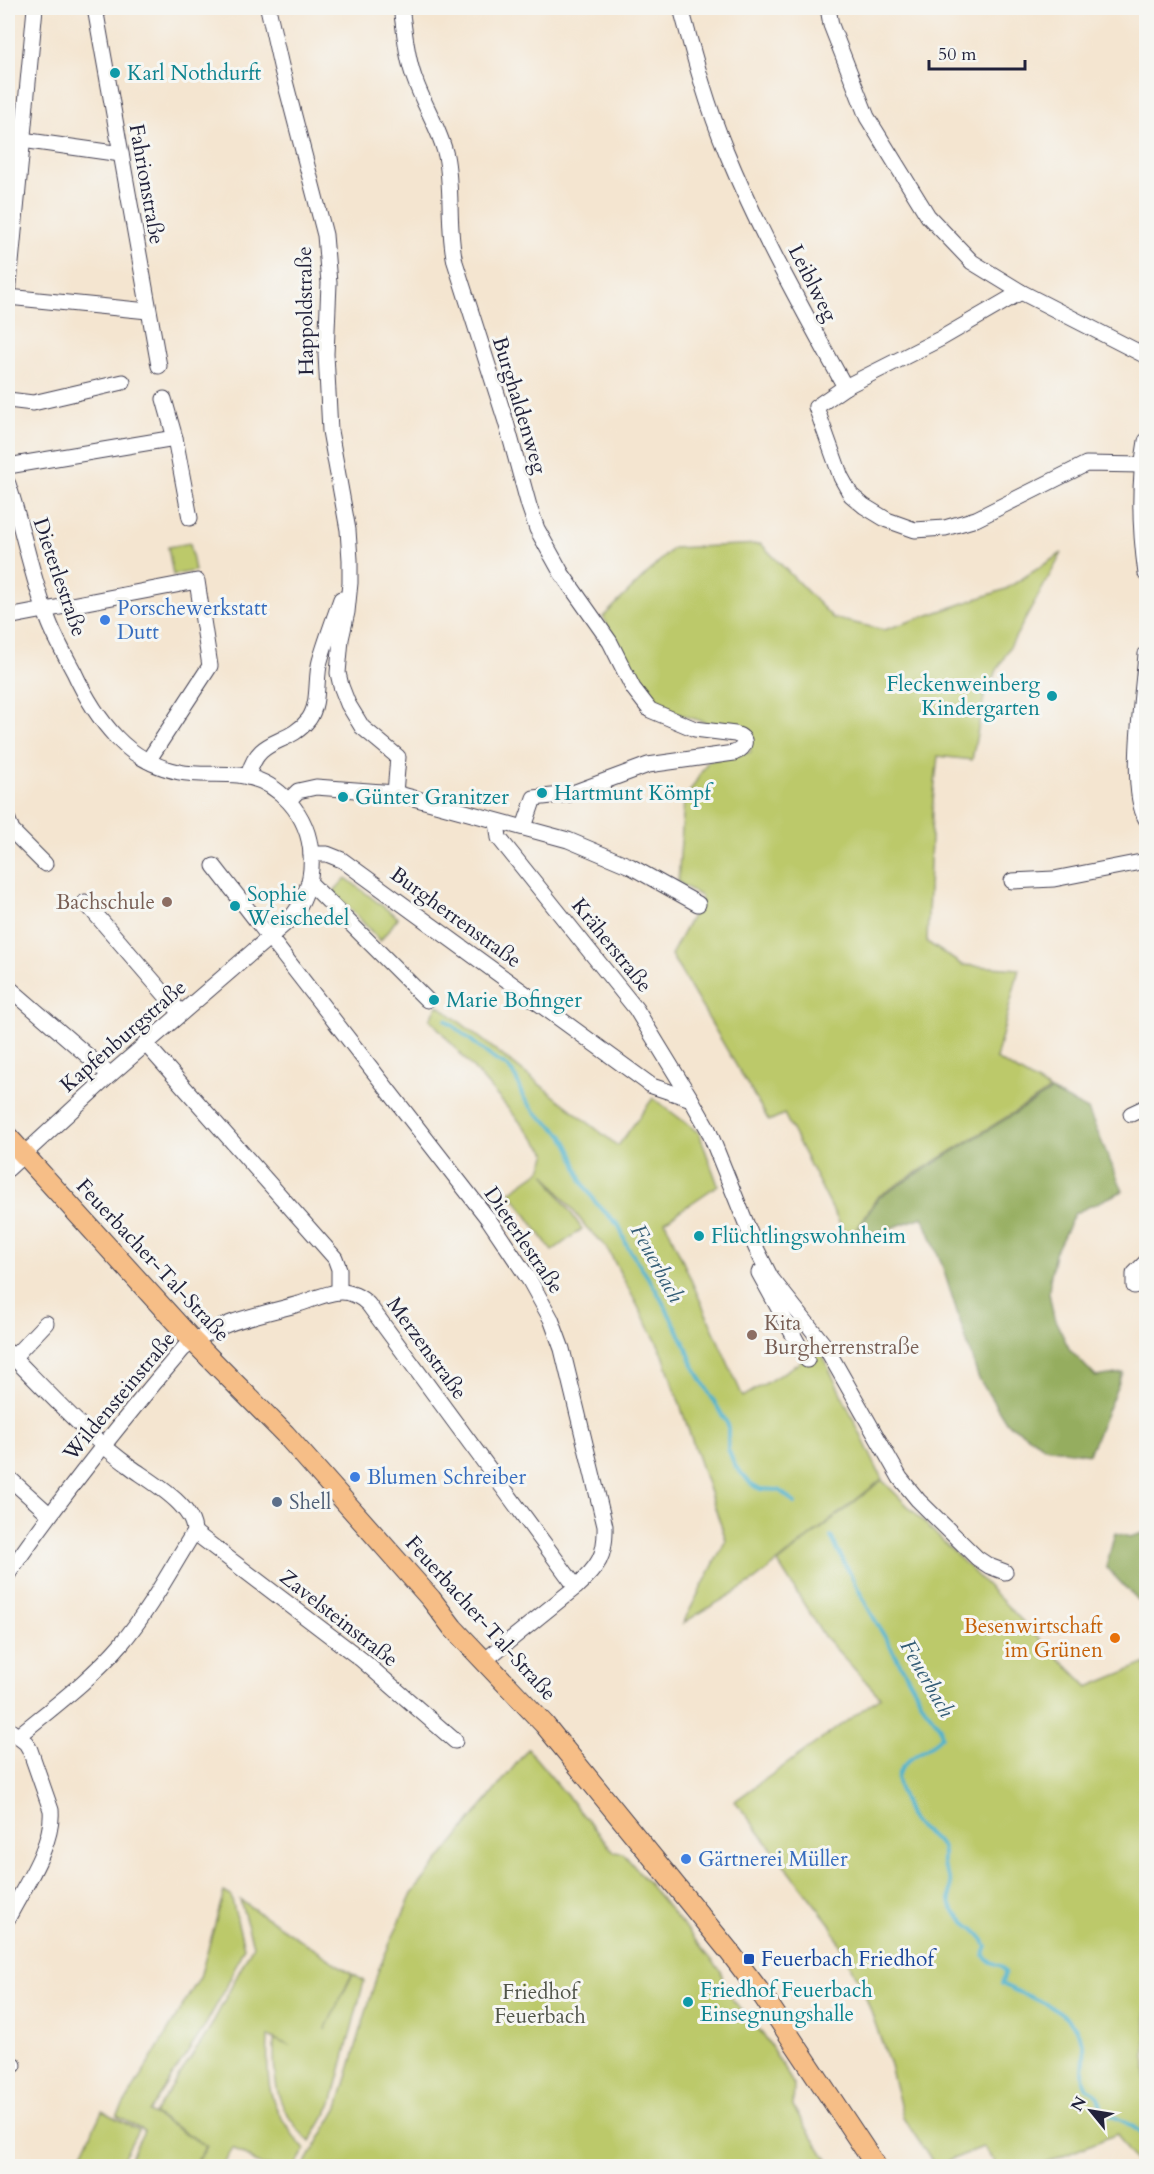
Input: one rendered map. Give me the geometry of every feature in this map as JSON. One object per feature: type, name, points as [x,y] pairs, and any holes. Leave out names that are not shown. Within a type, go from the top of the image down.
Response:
[{"type":"main road","name":"Feuerbacher-Tal-Straße","points":[[8,1137],[193,1341],[285,1434],[484,1661],[544,1724],[763,1996],[876,2166]]},
{"type":"street","points":[[35,8],[14,139],[8,296],[148,311]]},
{"type":"street","name":"Fahrionstraße","points":[[95,8],[159,366]]},
{"type":"street","name":"Happoldstraße","points":[[268,8],[325,235],[329,283],[326,354],[330,431],[348,530],[350,583],[339,660],[341,686],[348,704],[362,727],[398,757],[395,793]]},
{"type":"street","name":"Burghaldenweg","points":[[401,8],[409,59],[415,80],[436,124],[446,158],[455,262],[537,529],[562,574],[610,642],[633,688],[650,710],[695,729],[741,736],[744,741],[741,750],[719,756],[648,765],[570,794],[534,798],[524,827]]},
{"type":"street","name":"Leiblweg","points":[[681,8],[705,93],[730,160],[796,296],[845,387]]},
{"type":"street","points":[[828,8],[831,25],[867,117],[928,216],[972,262],[1021,292],[1146,356]]},
{"type":"street","points":[[14,139],[121,154]]},
{"type":"street","points":[[1021,292],[940,339],[845,387],[816,407],[841,477],[851,495],[887,520],[915,530],[945,528],[976,519],[1086,464],[1142,465]]},
{"type":"street","points":[[8,400],[33,403],[123,382]]},
{"type":"street","points":[[164,399],[175,438],[190,518]]},
{"type":"street","points":[[8,466],[175,438]]},
{"type":"street","points":[[1146,441],[1142,465],[1141,534],[1146,574]]},
{"type":"street","name":"Dieterlestraße","points":[[8,484],[44,609],[94,709],[116,737],[148,761],[181,772],[248,777]]},
{"type":"street","points":[[8,617],[197,581],[210,666],[148,761]]},
{"type":"street","name":"Happoldstraße","points":[[248,777],[255,756],[261,750],[298,730],[310,718],[316,699],[320,661],[341,599],[350,583]]},
{"type":"street","points":[[1146,654],[1137,771],[1138,793],[1146,819]]},
{"type":"street","points":[[248,777],[263,783],[289,800],[298,791],[316,787],[395,793],[497,822],[524,827],[600,852],[698,904]]},
{"type":"street","name":"Kapfenburgstraße","points":[[8,1169],[145,1043],[294,915],[309,882],[311,854],[304,823],[289,800]]},
{"type":"street","points":[[8,820],[12,831],[45,864]]},
{"type":"street","name":"Kräherstraße","points":[[497,822],[499,838],[636,1009],[691,1099]]},
{"type":"street","name":"Burgherrenstraße","points":[[311,854],[327,854],[342,860],[652,1086],[691,1099]]},
{"type":"street","points":[[1012,882],[1054,879],[1146,861]]},
{"type":"street","name":"Dieterlestraße","points":[[214,866],[489,1221],[530,1281],[551,1319],[562,1349],[572,1382],[604,1526],[603,1553],[591,1574],[484,1661]]},
{"type":"street","points":[[309,882],[427,1000]]},
{"type":"street","points":[[85,902],[180,1012]]},
{"type":"street","points":[[8,989],[110,1075]]},
{"type":"street","points":[[145,1043],[335,1258],[339,1269],[339,1292]]},
{"type":"street","points":[[691,1099],[708,1129],[756,1248],[771,1278],[825,1346],[900,1478],[918,1500],[977,1558],[1005,1572]]},
{"type":"street","points":[[1131,1114],[1146,1107]]},
{"type":"street","points":[[756,1248],[754,1263],[807,1360]]},
{"type":"street","points":[[1134,1286],[1134,1274],[1146,1262]]},
{"type":"street","name":"Merzenstraße","points":[[339,1292],[358,1296],[369,1304],[576,1587]]},
{"type":"street","name":"Wildensteinstraße","points":[[8,1574],[49,1514],[102,1446],[193,1341],[205,1333],[239,1321],[339,1292]]},
{"type":"street","points":[[9,1357],[46,1323]]},
{"type":"street","name":"Zavelsteinstraße","points":[[9,1357],[102,1446],[180,1504],[192,1517],[194,1532],[362,1660],[455,1741]]},
{"type":"street","points":[[8,1477],[49,1514]]},
{"type":"street","points":[[8,1918],[43,1850],[52,1817],[30,1750],[13,1733],[95,1671],[121,1643],[147,1609],[194,1532]]},
{"type":"green space","points":[[190,543],[195,571],[173,575],[168,547]]},
{"type":"green space","points":[[761,544],[833,618],[884,630],[1006,589],[1062,553],[985,692],[972,760],[938,756],[932,811],[927,942],[962,965],[1019,969],[996,1059],[1050,1090],[877,1197],[849,1242],[784,1114],[769,1121],[671,955],[702,897],[678,882],[684,801],[708,761],[751,752],[746,735],[653,706],[603,617],[673,548]]},
{"type":"green space","points":[[346,878],[398,918],[380,941],[334,891]]},
{"type":"green space","points":[[438,1005],[618,1146],[653,1098],[699,1133],[718,1185],[665,1221],[743,1397],[820,1350],[882,1479],[754,1581],[683,1623],[726,1540],[662,1352],[607,1248],[586,1227],[544,1173],[582,1229],[552,1251],[510,1192],[541,1170],[547,1153],[430,1019]]},
{"type":"green space","points":[[1051,1091],[1088,1110],[1123,1191],[1075,1213],[1055,1253],[1050,1280],[1049,1293],[1054,1318],[1070,1350],[1096,1377],[1123,1373],[1089,1454],[1045,1447],[1006,1422],[978,1377],[941,1262],[923,1217],[850,1242],[878,1198]]},
{"type":"green space","points":[[882,1480],[1088,1687],[1146,1663],[1146,2166],[1138,2166],[1117,2134],[1039,2166],[998,2166],[983,2147],[935,2166],[903,2117],[890,2065],[866,1998],[830,1924],[735,1801],[880,1697],[824,1636],[778,1563]]},
{"type":"green space","points":[[1146,1532],[1146,1617],[1141,1604],[1106,1567],[1115,1533],[1130,1537]]},
{"type":"green space","name":"Friedhof Feuerbach","points":[[528,1749],[614,1852],[623,1853],[721,1971],[725,1991],[766,2038],[794,2085],[793,2107],[831,2166],[304,2166],[338,2108],[379,1968],[412,1894]]},
{"type":"green space","points":[[224,1892],[231,1896],[244,1947],[226,1988],[203,2029],[149,2112],[206,2146],[194,2166],[126,2166],[144,2131],[117,2116],[200,1977]]},
{"type":"green space","points":[[240,1900],[352,1974],[325,2030],[353,1974],[364,1981],[332,2104],[310,2142],[298,2130],[283,2107],[276,2083],[274,2039],[290,2046],[268,2036],[268,2071],[272,2097],[284,2122],[305,2150],[295,2166],[262,2166],[233,2148],[222,2166],[195,2166],[207,2146],[154,2114],[208,2032],[253,1945]]},
{"type":"green space","points":[[102,2111],[138,2130],[119,2166],[76,2166]]},
{"type":"waterway","name":"Feuerbach","points":[[446,1020],[494,1059],[508,1067],[516,1078],[523,1097],[535,1112],[563,1135],[572,1152],[582,1182],[596,1203],[619,1226],[627,1246],[655,1288],[684,1342],[694,1367],[728,1425],[728,1449],[735,1466],[750,1483],[760,1489],[779,1490],[795,1503]]},
{"type":"waterway","name":"Feuerbach","points":[[831,1537],[867,1606],[926,1709],[940,1727],[942,1736],[906,1763],[898,1778],[913,1822],[942,1848],[943,1865],[951,1887],[950,1902],[954,1911],[984,1940],[987,1946],[983,1955],[991,1962],[1001,1966],[1005,1972],[1002,1984],[1049,2006],[1069,2020],[1083,2043],[1083,2076],[1087,2089],[1098,2097],[1102,2111],[1131,2126],[1146,2140]]},
{"type":"place","name":"Karl Nothdurft","points":[[115,73]]},
{"type":"place","name":"Porschewerkstatt Dutt","points":[[105,620]]},
{"type":"place","name":"Fleckenweinberg Kindergarten","points":[[1052,696]]},
{"type":"place","name":"Hartmunt Kömpf","points":[[542,793]]},
{"type":"place","name":"Günter Granitzer","points":[[343,797]]},
{"type":"place","name":"Bachschule","points":[[167,902]]},
{"type":"place","name":"Sophie Weischedel","points":[[235,906]]},
{"type":"place","name":"Marie Bofinger","points":[[434,1000]]},
{"type":"place","name":"Flüchtlingswohnheim","points":[[699,1236]]},
{"type":"place","name":"Kita Burgherrenstraße","points":[[752,1335]]},
{"type":"place","name":"Blumen Schreiber","points":[[355,1477]]},
{"type":"place","name":"Shell","points":[[277,1502]]},
{"type":"place","name":"Besenwirtschaft im Grünen","points":[[1115,1638]]},
{"type":"place","name":"Gärtnerei Müller","points":[[686,1859]]},
{"type":"place","name":"Feuerbach Friedhof","points":[[749,1959]]},
{"type":"place","name":"Friedhof Feuerbach Einsegnungshalle","points":[[688,2002]]}]
